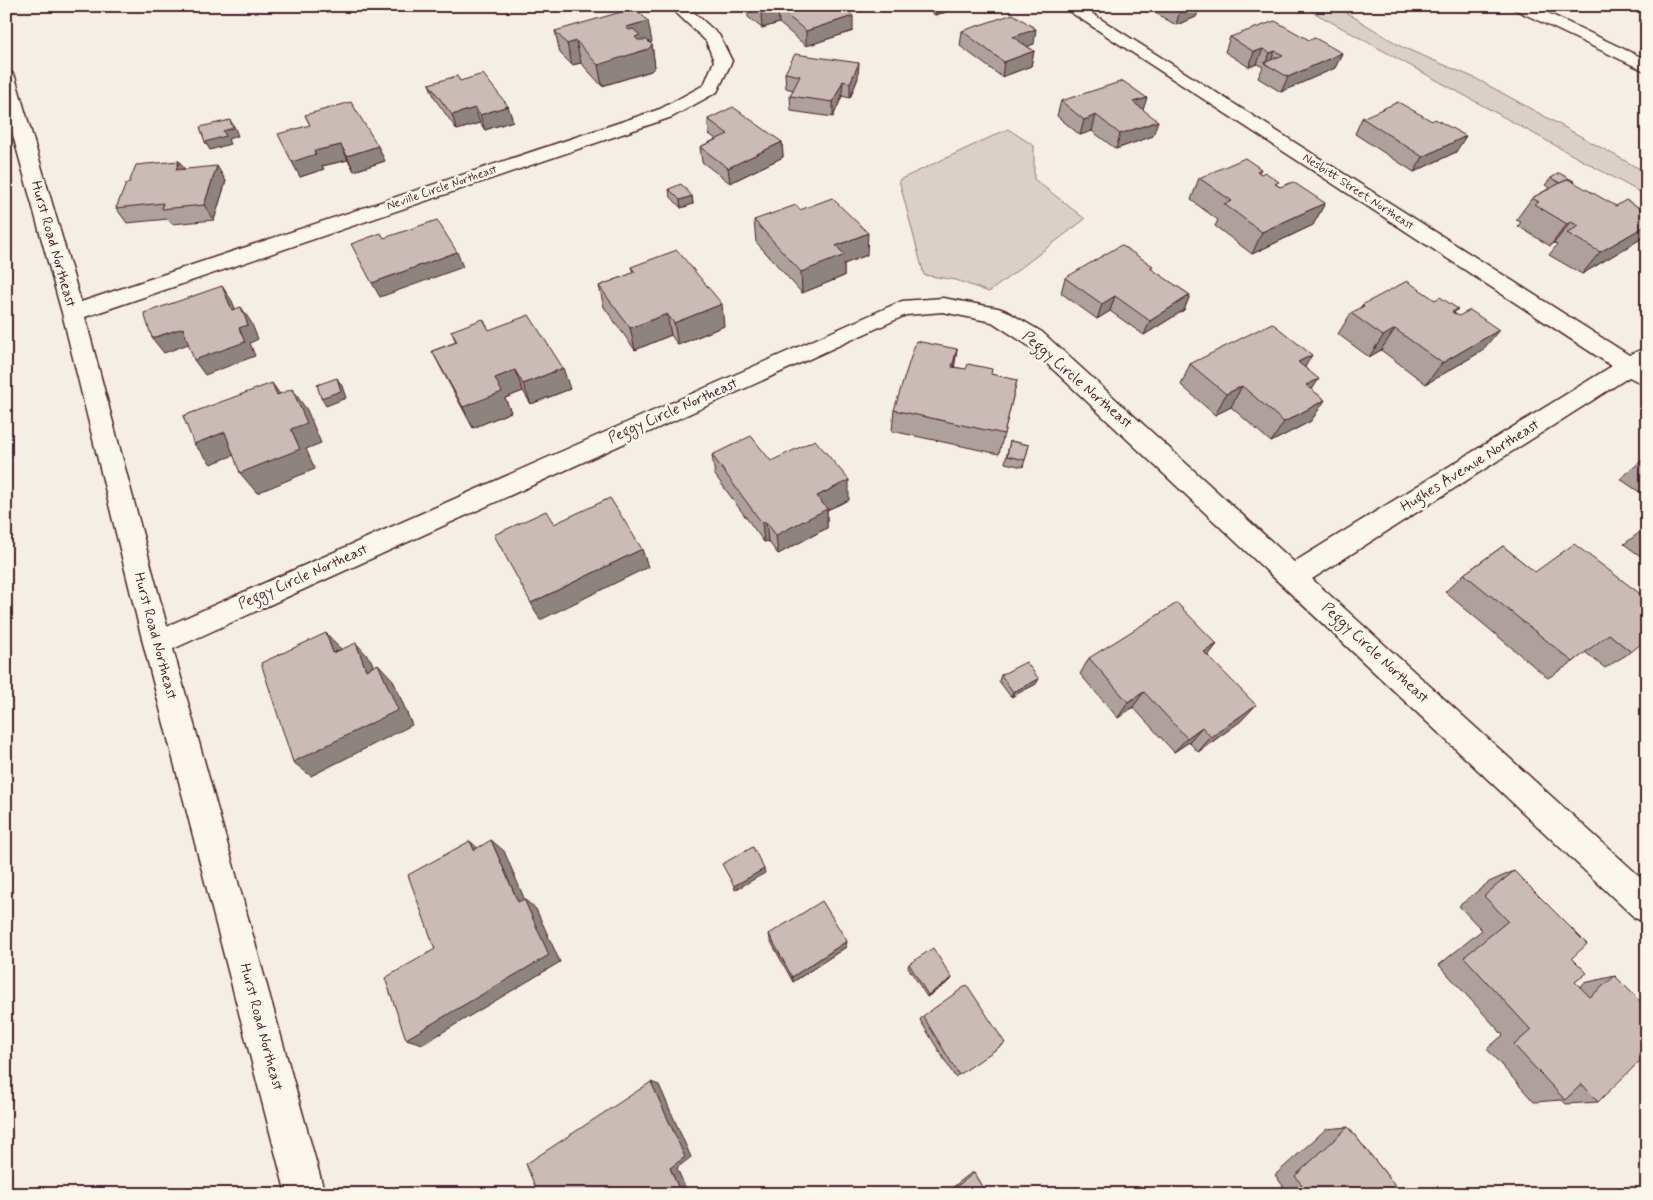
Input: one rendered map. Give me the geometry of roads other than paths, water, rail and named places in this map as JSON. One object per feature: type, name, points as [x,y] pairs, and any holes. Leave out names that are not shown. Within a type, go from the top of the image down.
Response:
[{"type":"street","name":"Neville Circle Northeast","points":[[73,312],[666,113],[711,88],[723,61],[713,39],[677,6]]},
{"type":"street","name":"Nesbitt Street Northeast","points":[[1069,6],[1641,367]]},
{"type":"street","points":[[1520,6],[1647,67]]},
{"type":"street","name":"Hurst Road Northeast","points":[[6,77],[73,312],[157,643],[306,1194]]},
{"type":"street","name":"Peggy Circle Northeast","points":[[157,643],[902,308],[943,305],[998,316],[1034,338],[1647,906]]},
{"type":"street","name":"Hughes Avenue Northeast","points":[[1294,577],[1641,367]]}]
